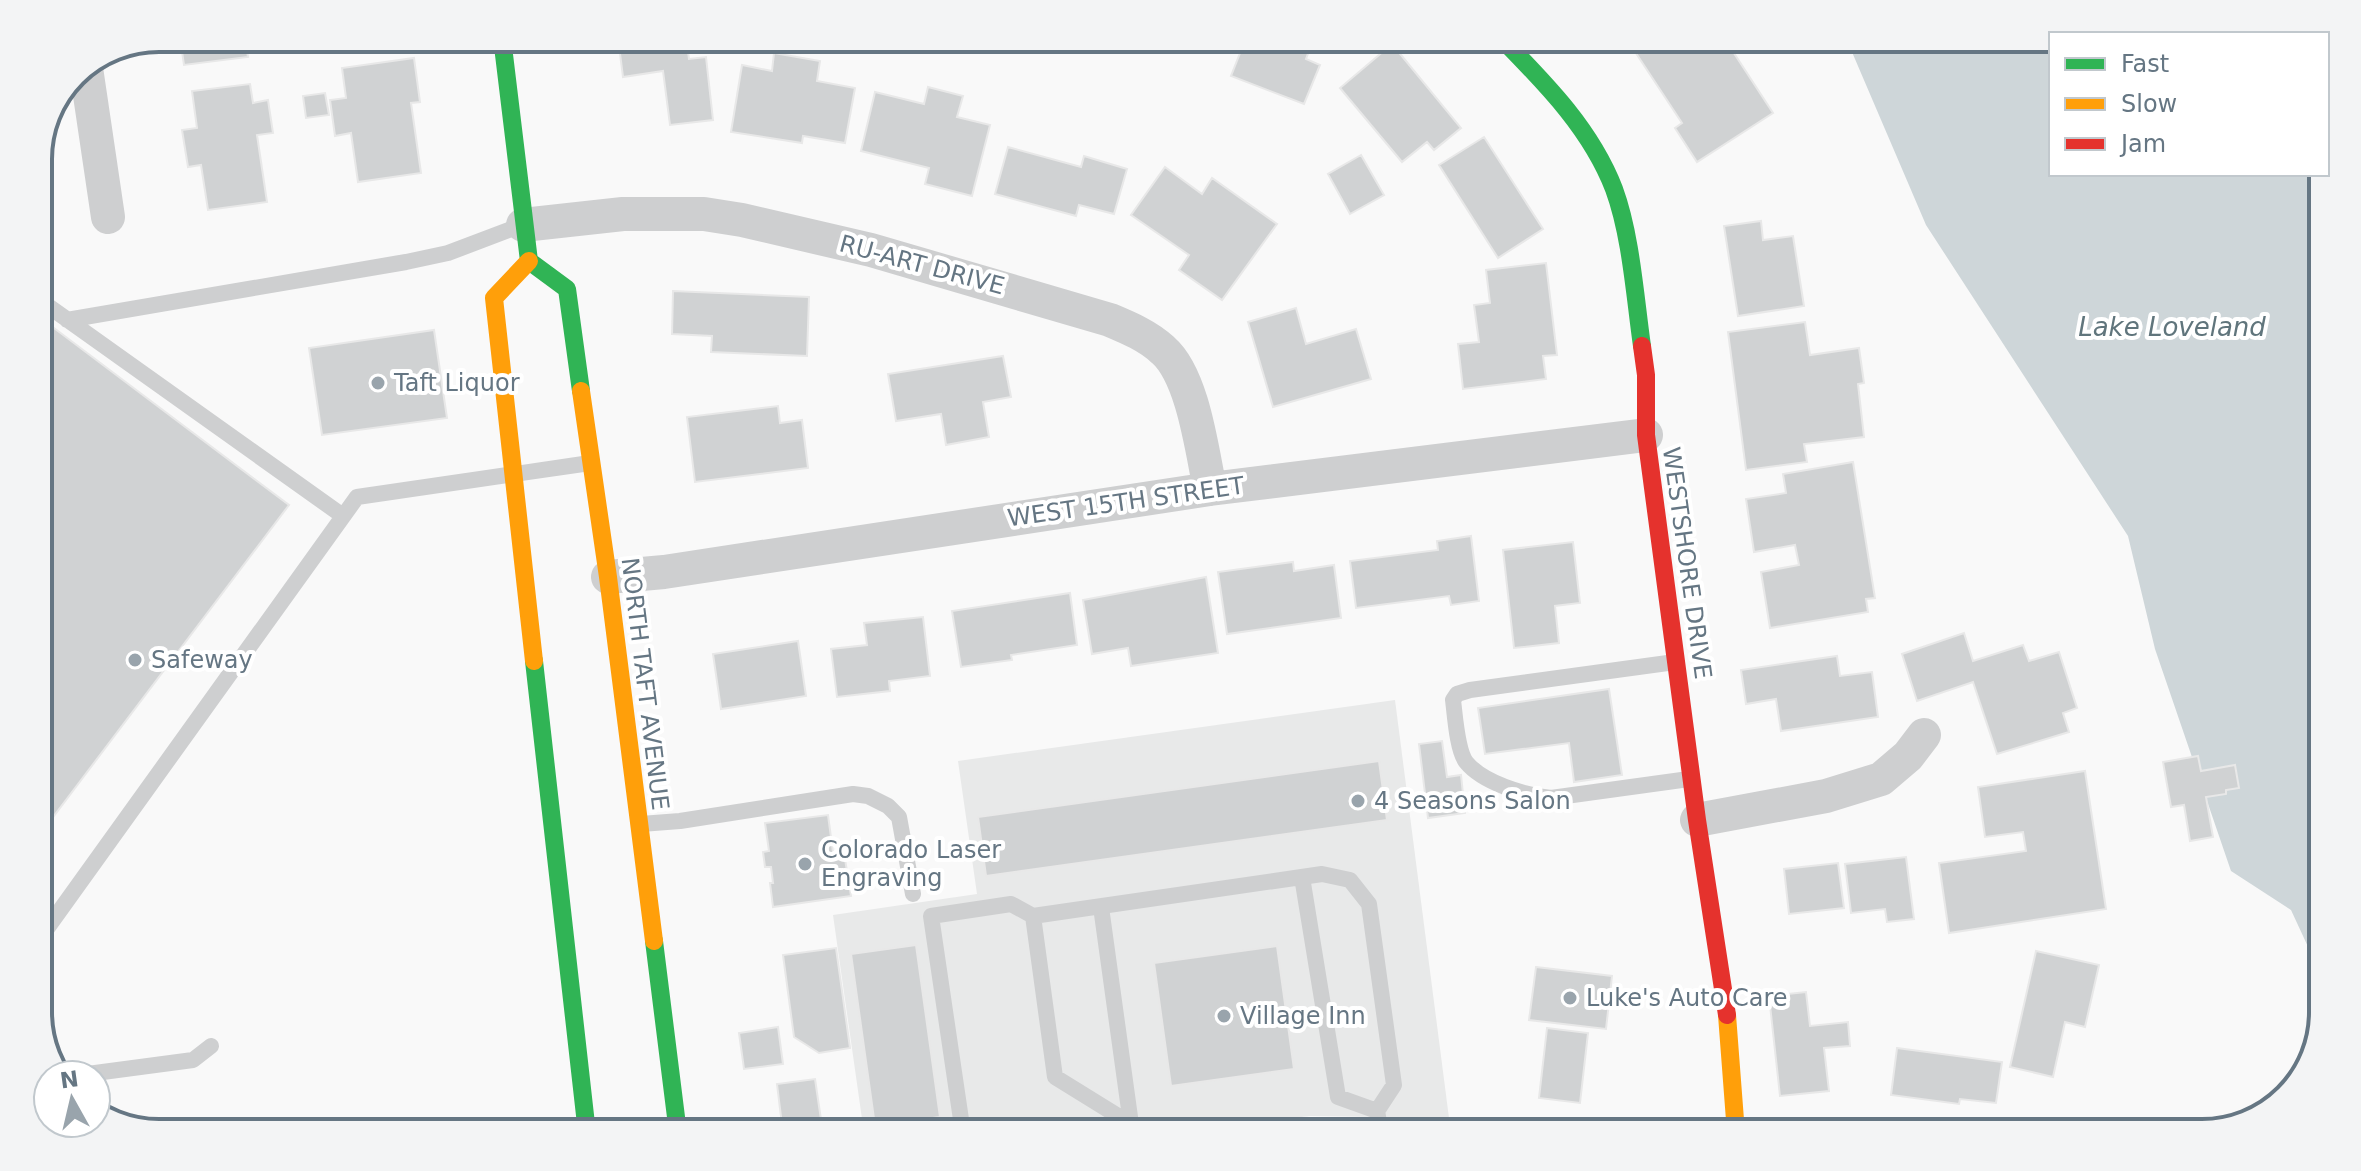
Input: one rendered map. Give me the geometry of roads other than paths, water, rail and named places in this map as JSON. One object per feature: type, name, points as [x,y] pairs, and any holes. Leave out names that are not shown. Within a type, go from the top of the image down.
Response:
[{"type":"main road","points":[[504,52],[529,261],[494,298],[585,1119]]},
{"type":"main road","name":"WESTSHORE DRIVE","points":[[1515,52],[1584,131],[1614,189],[1627,241],[1646,375],[1646,435],[1697,820],[1727,1010],[1735,1119]]},
{"type":"main road","name":"NORTH TAFT AVENUE","points":[[529,261],[567,289],[608,577],[676,1119]]},
{"type":"street","points":[[88,79],[108,217]]},
{"type":"street","name":"RU-ART DRIVE","points":[[523,225],[623,214],[704,214],[742,220],[871,250],[1110,320],[1143,334],[1166,352],[1182,378],[1194,412],[1210,489]]},
{"type":"street","name":"WEST 15TH STREET","points":[[608,577],[664,572],[1210,489],[1646,435]]},
{"type":"street","points":[[1697,820],[1826,796],[1881,779],[1908,756],[1924,735]]},
{"type":"lane","points":[[67,320],[406,262],[448,253],[523,225]]},
{"type":"lane","points":[[52,309],[343,516]]},
{"type":"lane","points":[[52,921],[357,497],[592,463]]},
{"type":"lane","points":[[1676,662],[1470,690],[1457,694],[1453,700],[1461,753],[1466,762],[1489,779],[1530,796],[1551,798],[1692,779]]},
{"type":"lane","points":[[639,824],[680,821],[853,794],[868,796],[888,806],[899,817],[913,894]]},
{"type":"lane","points":[[961,1119],[931,916],[1011,904],[1033,916],[1322,874],[1350,880],[1369,904],[1394,1085],[1377,1111],[1378,1119]]},
{"type":"lane","points":[[1302,877],[1338,1097],[1377,1111]]},
{"type":"lane","points":[[1101,907],[1131,1119]]},
{"type":"lane","points":[[1033,916],[1055,1077],[1118,1119]]},
{"type":"lane","points":[[112,1071],[193,1060],[211,1046]]},
{"type":"water","name":"Lake Loveland","points":[[1852,52],[2049,52],[2049,176],[2309,176],[2309,949],[2291,910],[2231,871],[2155,649],[2128,536],[1926,225]]},
{"type":"place","name":"Taft Liquor","points":[[378,383]]},
{"type":"place","name":"Safeway","points":[[135,660]]},
{"type":"place","name":"4 Seasons Salon","points":[[1358,801]]},
{"type":"place","name":"Colorado Laser Engraving","points":[[805,864]]},
{"type":"place","name":"Luke's Auto Care","points":[[1570,998]]},
{"type":"place","name":"Village Inn","points":[[1224,1016]]}]
